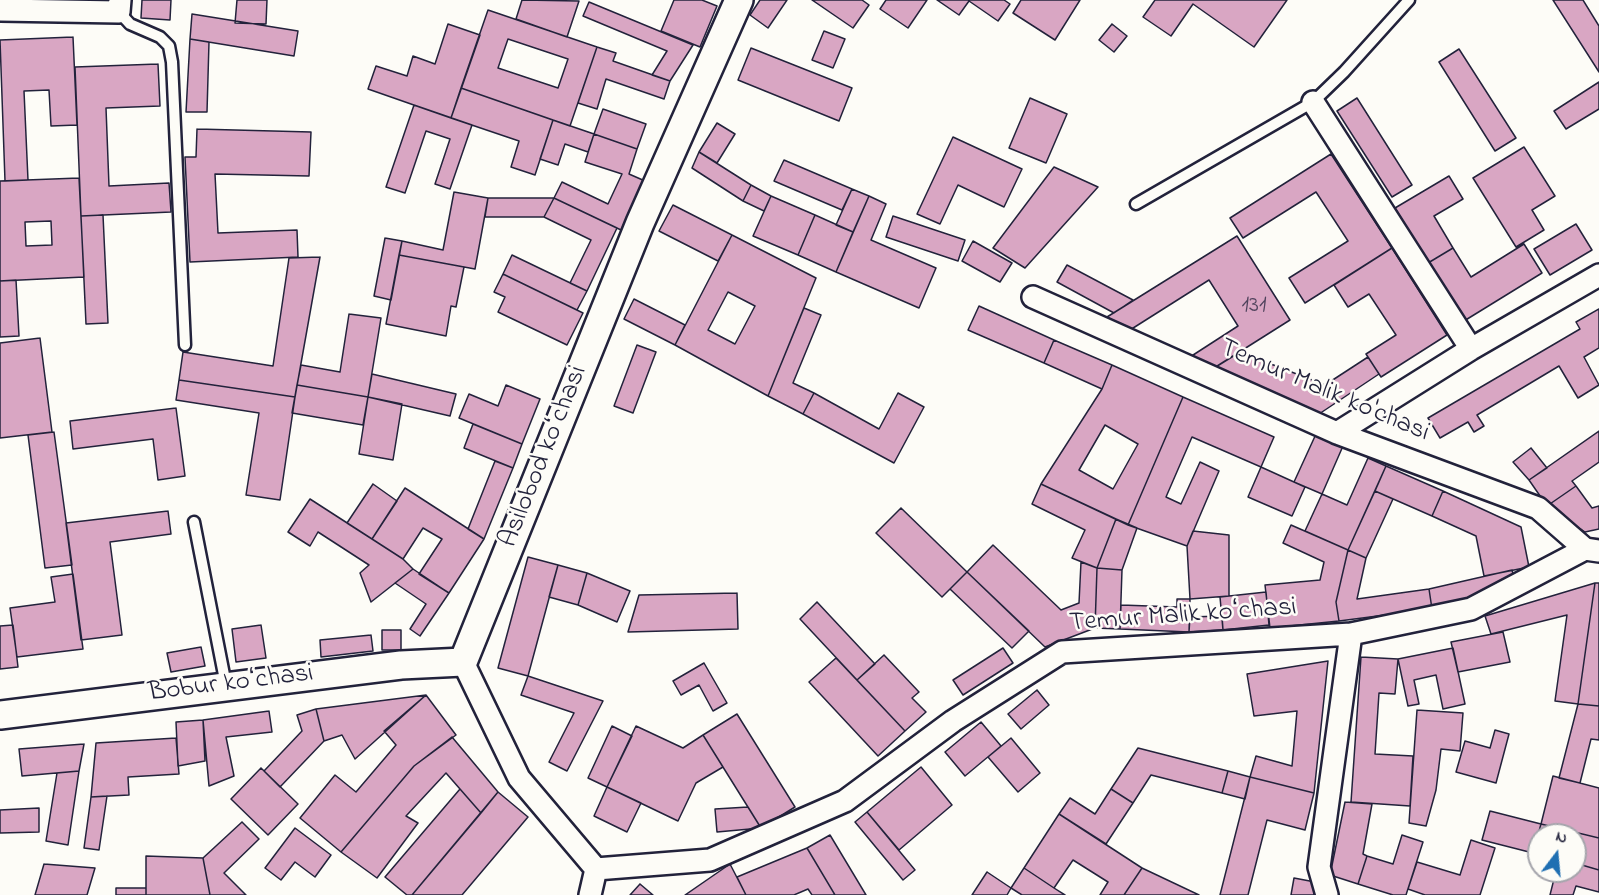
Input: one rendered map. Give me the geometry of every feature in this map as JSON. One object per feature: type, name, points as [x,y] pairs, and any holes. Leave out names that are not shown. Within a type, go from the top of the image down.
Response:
[{"type":"street","name":"Asilobod koʻchasi","points":[[463,662],[640,223],[738,0]]},
{"type":"street","points":[[0,10],[120,6]]},
{"type":"street","points":[[1313,102],[1471,349]]},
{"type":"street","points":[[1337,433],[1471,349],[1599,274]]},
{"type":"street","name":"Temur Malik ko'chasi","points":[[1033,297],[1337,433],[1538,508],[1592,550]]},
{"type":"street","name":"Temur Malik koʻchasi","points":[[596,869],[710,860],[845,801],[953,721],[1062,652],[1351,634],[1471,609],[1592,550]]},
{"type":"street","points":[[1327,895],[1319,867],[1351,634]]},
{"type":"street","name":"Bobur koʻchasi","points":[[0,715],[226,685],[401,665],[463,662]]},
{"type":"street","points":[[463,662],[519,778],[596,869],[590,895]]},
{"type":"lane","points":[[1136,204],[1313,102],[1344,72],[1409,0]]},
{"type":"lane","points":[[120,6],[130,24],[160,37],[169,46],[172,62],[185,345]]},
{"type":"lane","points":[[194,522],[226,685]]},
{"type":"building","points":[[142,0],[171,0],[170,20],[141,18]]},
{"type":"building","points":[[237,0],[267,0],[266,24],[235,23]]},
{"type":"building","points":[[522,0],[579,1],[567,37],[516,19]]},
{"type":"building","points":[[674,0],[702,0],[717,6],[700,47],[661,31]]},
{"type":"building","points":[[760,0],[787,0],[768,28],[750,15]]},
{"type":"building","points":[[812,0],[862,0],[869,5],[853,28]]},
{"type":"building","points":[[886,0],[927,0],[908,28],[880,9]]},
{"type":"building","points":[[937,0],[1004,0],[1010,4],[998,21],[969,1],[959,15]]},
{"type":"building","points":[[1021,0],[1080,0],[1055,40],[1013,13]]},
{"type":"building","points":[[1155,0],[1287,0],[1254,47],[1193,4],[1171,36],[1143,17]]},
{"type":"building","points":[[1553,0],[1583,0],[1599,26],[1599,72]]},
{"type":"building","points":[[589,2],[693,45],[670,81],[652,75],[667,51],[583,16]]},
{"type":"building","points":[[488,10],[597,47],[570,126],[461,88]],"holes":[[[508,39],[568,59],[558,88],[498,68]]]},
{"type":"building","points":[[192,14],[298,31],[294,56],[190,39]]},
{"type":"building","points":[[448,24],[480,35],[451,118],[368,89],[376,66],[407,76],[413,56],[435,64]]},
{"type":"building","points":[[1112,24],[1127,36],[1114,52],[1099,40]]},
{"type":"building","points":[[824,31],[845,39],[833,68],[812,60]]},
{"type":"building","points":[[73,37],[77,125],[51,126],[49,90],[24,91],[28,180],[5,181],[0,40]]},
{"type":"building","points":[[190,39],[209,42],[207,112],[186,112]]},
{"type":"building","points":[[597,47],[616,53],[613,61],[670,81],[664,99],[606,79],[597,109],[578,103]]},
{"type":"building","points":[[751,48],[852,88],[839,121],[738,80]]},
{"type":"building","points":[[1459,49],[1516,138],[1495,151],[1439,62]]},
{"type":"building","points":[[158,64],[160,106],[106,108],[109,186],[169,183],[171,212],[81,216],[75,67]]},
{"type":"building","points":[[1599,82],[1599,109],[1566,129],[1554,111]]},
{"type":"building","points":[[461,88],[553,120],[535,175],[511,167],[519,141],[451,118]]},
{"type":"building","points":[[1030,98],[1067,114],[1046,163],[1009,148]]},
{"type":"building","points":[[1357,98],[1412,185],[1392,197],[1337,111]]},
{"type":"building","points":[[414,105],[472,125],[450,189],[435,184],[450,139],[426,131],[405,193],[386,187]]},
{"type":"building","points":[[603,109],[646,124],[637,149],[594,134]]},
{"type":"building","points":[[553,120],[594,134],[588,152],[565,144],[558,165],[540,159]]},
{"type":"building","points":[[717,123],[735,134],[717,163],[699,152]]},
{"type":"building","points":[[197,129],[311,132],[309,176],[215,174],[218,233],[297,230],[298,257],[190,262],[185,157],[196,157]]},
{"type":"building","points":[[594,134],[637,149],[629,174],[645,181],[621,230],[554,198],[562,182],[608,204],[622,174],[585,162]]},
{"type":"building","points":[[953,137],[1022,169],[1004,207],[958,185],[940,224],[917,214]]},
{"type":"building","points":[[1524,147],[1555,196],[1532,210],[1544,230],[1516,247],[1473,178]]},
{"type":"building","points":[[699,152],[751,185],[743,201],[692,168]]},
{"type":"building","points":[[1331,154],[1392,248],[1305,303],[1289,278],[1348,241],[1316,192],[1243,238],[1230,218]]},
{"type":"building","points":[[784,160],[852,189],[842,210],[774,181]]},
{"type":"building","points":[[1054,167],[1098,187],[1025,268],[993,248]]},
{"type":"building","points":[[1449,176],[1463,199],[1434,216],[1453,248],[1428,263],[1395,208]]},
{"type":"building","points":[[79,178],[84,277],[0,281],[0,181]],"holes":[[[51,221],[52,245],[26,246],[25,222]]]},
{"type":"building","points":[[751,185],[771,196],[764,211],[743,201]]},
{"type":"building","points":[[852,189],[869,196],[853,232],[836,225]]},
{"type":"building","points":[[454,192],[488,198],[475,269],[399,255],[402,241],[443,250]]},
{"type":"building","points":[[771,196],[815,215],[798,255],[753,236]]},
{"type":"building","points":[[869,196],[886,204],[871,240],[936,268],[919,308],[836,272]]},
{"type":"building","points":[[488,198],[554,198],[544,217],[485,217]]},
{"type":"building","points":[[554,198],[617,228],[587,291],[570,283],[591,240],[544,217]]},
{"type":"building","points":[[673,205],[732,235],[718,261],[659,231]]},
{"type":"building","points":[[103,215],[108,323],[86,324],[81,216]]},
{"type":"building","points":[[815,215],[853,232],[836,272],[798,255]]},
{"type":"building","points":[[893,216],[965,240],[958,261],[886,237]]},
{"type":"building","points":[[1576,224],[1592,250],[1550,275],[1534,249]]},
{"type":"building","points":[[732,235],[816,278],[768,396],[675,345]],"holes":[[[728,292],[755,306],[735,344],[708,330]]]},
{"type":"building","points":[[1237,236],[1290,320],[1214,368],[1190,357],[1238,326],[1209,280],[1130,330],[1107,317]]},
{"type":"building","points":[[385,238],[402,241],[391,300],[374,296]]},
{"type":"building","points":[[973,241],[1012,263],[1000,282],[962,261]]},
{"type":"building","points":[[1524,244],[1542,273],[1464,321],[1428,263],[1453,248],[1471,277]]},
{"type":"building","points":[[1392,248],[1447,335],[1381,377],[1366,354],[1396,335],[1369,294],[1348,307],[1334,285]]},
{"type":"building","points":[[399,255],[464,267],[456,307],[451,306],[446,336],[386,324]]},
{"type":"building","points":[[512,255],[587,291],[577,310],[503,274]]},
{"type":"building","points":[[320,257],[295,397],[179,380],[183,352],[273,366],[289,258]]},
{"type":"building","points":[[1067,265],[1133,300],[1114,313],[1057,282]]},
{"type":"building","points":[[503,274],[583,313],[567,345],[498,312],[505,297],[494,292]]},
{"type":"building","points":[[16,280],[19,336],[0,337],[0,281]]},
{"type":"building","points":[[634,299],[685,325],[675,345],[624,319]]},
{"type":"building","points":[[979,306],[1054,340],[1044,363],[968,330]]},
{"type":"building","points":[[804,308],[821,315],[793,383],[814,393],[803,414],[768,396]]},
{"type":"building","points":[[1599,309],[1599,348],[1584,357],[1599,385],[1578,398],[1559,366],[1477,415],[1484,426],[1474,432],[1468,422],[1440,438],[1428,418],[1580,329],[1576,322]]},
{"type":"building","points":[[349,314],[381,318],[368,397],[297,385],[301,365],[340,372]]},
{"type":"building","points":[[40,338],[52,432],[0,438],[0,343]]},
{"type":"building","points":[[1054,340],[1112,365],[1102,389],[1044,363]]},
{"type":"building","points":[[637,345],[656,352],[633,413],[614,406]]},
{"type":"building","points":[[1240,352],[1325,385],[1368,357],[1379,374],[1319,414],[1214,368]]},
{"type":"building","points":[[1112,365],[1183,397],[1128,525],[1041,484],[1102,389]],"holes":[[[1105,425],[1138,444],[1113,489],[1079,470]]]},
{"type":"building","points":[[372,374],[456,394],[450,416],[368,397]]},
{"type":"building","points":[[179,380],[295,397],[280,500],[246,495],[259,413],[176,400]]},
{"type":"building","points":[[297,385],[368,397],[363,425],[292,413]]},
{"type":"building","points":[[506,385],[540,399],[522,444],[459,418],[469,394],[498,406]]},
{"type":"building","points":[[814,393],[879,429],[898,393],[924,407],[894,463],[803,414]]},
{"type":"building","points":[[368,397],[402,404],[393,460],[359,454]]},
{"type":"building","points":[[1183,397],[1274,437],[1261,467],[1192,437],[1166,497],[1181,504],[1200,462],[1219,471],[1187,546],[1128,525]]},
{"type":"building","points":[[176,408],[185,476],[158,480],[153,439],[73,449],[70,421]]},
{"type":"building","points":[[473,424],[522,444],[513,468],[464,448]]},
{"type":"building","points":[[1599,431],[1599,462],[1572,481],[1576,486],[1547,506],[1529,480]]},
{"type":"building","points":[[54,432],[72,565],[45,568],[28,435]]},
{"type":"building","points":[[1316,434],[1343,446],[1322,494],[1294,482]]},
{"type":"building","points":[[1531,448],[1547,468],[1529,480],[1513,462]]},
{"type":"building","points":[[1368,458],[1386,466],[1348,550],[1305,531],[1322,494],[1347,505]]},
{"type":"building","points":[[495,461],[513,468],[484,539],[468,529]]},
{"type":"building","points":[[1386,466],[1443,491],[1432,516],[1375,491]]},
{"type":"building","points":[[1261,467],[1305,487],[1292,516],[1248,497]]},
{"type":"building","points":[[373,484],[397,501],[372,539],[347,523]]},
{"type":"building","points":[[1041,484],[1116,519],[1097,568],[1072,558],[1085,530],[1032,504]]},
{"type":"building","points":[[1576,486],[1592,508],[1599,506],[1599,529],[1585,532],[1547,506]]},
{"type":"building","points":[[405,488],[484,539],[449,593],[419,574],[442,539],[423,528],[403,559],[372,539]]},
{"type":"building","points":[[1375,491],[1393,499],[1366,558],[1348,550]]},
{"type":"building","points":[[1443,491],[1521,527],[1529,567],[1484,576],[1476,536],[1432,516]]},
{"type":"building","points":[[310,499],[403,559],[413,569],[371,602],[360,573],[369,565],[318,532],[310,546],[288,532]]},
{"type":"building","points":[[901,508],[967,572],[942,597],[876,533]]},
{"type":"building","points":[[168,511],[171,534],[110,542],[122,635],[81,640],[66,523]]},
{"type":"building","points":[[1116,519],[1137,528],[1122,570],[1097,568]]},
{"type":"building","points":[[1291,525],[1348,550],[1336,602],[1339,621],[1270,628],[1265,585],[1320,580],[1324,562],[1283,543]]},
{"type":"building","points":[[1193,531],[1229,535],[1229,596],[1190,599],[1187,546]]},
{"type":"building","points":[[993,545],[1061,610],[1079,603],[1081,562],[1097,568],[1095,628],[1045,647],[967,572]]},
{"type":"building","points":[[1348,550],[1366,558],[1357,599],[1429,589],[1432,609],[1339,621],[1336,602]]},
{"type":"building","points":[[528,557],[558,565],[528,676],[498,668]]},
{"type":"building","points":[[558,565],[587,573],[578,605],[549,597]]},
{"type":"building","points":[[1097,568],[1122,570],[1120,629],[1095,628]]},
{"type":"building","points":[[413,569],[449,593],[420,636],[410,629],[426,604],[395,583]]},
{"type":"building","points":[[1512,570],[1515,581],[1487,593],[1432,609],[1429,589]]},
{"type":"building","points":[[967,572],[1029,631],[1012,648],[950,589]]},
{"type":"building","points":[[587,573],[630,591],[617,622],[578,605]]},
{"type":"building","points":[[73,574],[83,649],[17,657],[10,608],[55,602],[51,577]]},
{"type":"building","points":[[1595,583],[1578,704],[1555,701],[1567,615],[1491,634],[1485,616]]},
{"type":"building","points":[[1595,583],[1599,583],[1599,706],[1578,704]]},
{"type":"building","points":[[1266,592],[1269,625],[1223,630],[1220,597]]},
{"type":"building","points":[[737,593],[738,629],[628,632],[639,595]]},
{"type":"building","points":[[1177,599],[1190,599],[1189,632],[1120,629],[1121,605],[1177,607]]},
{"type":"building","points":[[817,602],[875,664],[857,680],[800,619]]},
{"type":"building","points":[[1222,616],[1223,630],[1189,632],[1190,617]]},
{"type":"building","points":[[13,625],[18,667],[0,669],[0,626]]},
{"type":"building","points":[[261,625],[266,658],[236,662],[232,629]]},
{"type":"building","points":[[382,630],[401,630],[401,650],[382,650]]},
{"type":"building","points":[[1503,632],[1510,662],[1458,672],[1451,642]]},
{"type":"building","points":[[371,635],[373,651],[321,657],[320,640]]},
{"type":"building","points":[[201,647],[205,666],[171,672],[167,653]]},
{"type":"building","points":[[1003,648],[1013,663],[963,695],[953,680]]},
{"type":"building","points":[[1453,648],[1465,704],[1443,709],[1436,675],[1414,680],[1419,704],[1408,706],[1398,659]]},
{"type":"building","points":[[884,655],[919,692],[912,698],[926,712],[905,731],[857,680]]},
{"type":"building","points":[[1361,657],[1398,659],[1395,694],[1379,693],[1375,754],[1413,756],[1410,806],[1351,802]]},
{"type":"building","points":[[836,658],[905,731],[878,756],[809,682]]},
{"type":"building","points":[[1328,661],[1314,793],[1250,777],[1256,756],[1292,766],[1297,711],[1254,716],[1247,674]]},
{"type":"building","points":[[704,663],[727,703],[713,711],[699,685],[681,695],[673,681]]},
{"type":"building","points":[[528,676],[603,701],[567,771],[549,762],[574,713],[521,695]]},
{"type":"building","points":[[1037,690],[1049,705],[1021,729],[1008,714]]},
{"type":"building","points":[[426,695],[456,735],[414,766],[341,852],[300,818],[335,775],[356,792],[396,745],[384,731]]},
{"type":"building","points":[[426,695],[355,759],[342,735],[324,741],[316,709]]},
{"type":"building","points":[[1578,704],[1599,706],[1599,740],[1591,739],[1580,783],[1559,778]]},
{"type":"building","points":[[316,709],[324,741],[280,787],[264,771],[302,731],[297,715]]},
{"type":"building","points":[[1417,710],[1463,713],[1460,751],[1441,749],[1436,790],[1426,826],[1409,823]]},
{"type":"building","points":[[269,711],[272,732],[226,737],[234,776],[209,786],[203,720]]},
{"type":"building","points":[[737,714],[795,807],[761,828],[703,735]]},
{"type":"building","points":[[203,720],[205,761],[178,766],[176,722]]},
{"type":"building","points":[[981,722],[1001,746],[965,776],[945,752]]},
{"type":"building","points":[[612,726],[632,736],[607,787],[588,778]]},
{"type":"building","points":[[636,726],[683,748],[703,735],[723,767],[696,783],[678,821],[607,787]]},
{"type":"building","points":[[1495,730],[1509,734],[1496,783],[1456,772],[1465,741],[1490,748]]},
{"type":"building","points":[[452,737],[498,792],[481,813],[446,773],[406,816],[418,823],[377,878],[341,852],[414,766]]},
{"type":"building","points":[[176,738],[179,774],[128,777],[129,795],[91,797],[96,743]]},
{"type":"building","points":[[1011,738],[1040,773],[1018,792],[988,757]]},
{"type":"building","points":[[84,744],[79,771],[22,776],[19,749]]},
{"type":"building","points":[[1138,748],[1228,771],[1222,793],[1151,775],[1133,803],[1111,789]]},
{"type":"building","points":[[921,767],[952,805],[899,850],[867,812]]},
{"type":"building","points":[[261,768],[298,804],[268,835],[231,799]]},
{"type":"building","points":[[79,771],[68,845],[46,841],[57,773]]},
{"type":"building","points":[[1228,771],[1250,777],[1245,799],[1222,793]]},
{"type":"building","points":[[1553,776],[1599,788],[1599,838],[1587,835],[1587,823],[1541,823]]},
{"type":"building","points":[[1250,777],[1314,793],[1305,830],[1267,820],[1248,895],[1220,895]]},
{"type":"building","points":[[607,787],[641,803],[627,832],[594,816]]},
{"type":"building","points":[[460,789],[481,813],[412,895],[407,895],[385,877]]},
{"type":"building","points":[[1111,789],[1133,803],[1106,844],[1059,814],[1070,798],[1095,814]]},
{"type":"building","points":[[498,792],[528,817],[462,895],[412,895]]},
{"type":"building","points":[[107,796],[99,850],[84,848],[91,797]]},
{"type":"building","points":[[1345,802],[1372,804],[1363,854],[1367,856],[1358,884],[1330,875]]},
{"type":"building","points":[[748,807],[761,828],[717,832],[715,809]]},
{"type":"building","points":[[39,808],[39,832],[0,833],[0,810]]},
{"type":"building","points":[[1490,811],[1537,823],[1527,823],[1527,851],[1482,840]]},
{"type":"building","points":[[867,812],[915,870],[903,880],[855,822]]},
{"type":"building","points":[[1059,814],[1142,868],[1124,895],[1100,895],[1108,882],[1073,860],[1054,888],[1024,868]]},
{"type":"building","points":[[242,822],[259,839],[224,873],[246,895],[210,895],[203,858]]},
{"type":"building","points":[[295,828],[331,855],[315,877],[295,862],[281,880],[265,868]]},
{"type":"building","points":[[830,835],[866,895],[835,895],[807,848]]},
{"type":"building","points":[[1402,835],[1423,842],[1406,895],[1393,895],[1358,884],[1367,856],[1393,864]]},
{"type":"building","points":[[1587,835],[1599,838],[1599,870],[1587,866]]},
{"type":"building","points":[[1471,840],[1495,848],[1480,895],[1425,895],[1408,889],[1417,862],[1460,875]]},
{"type":"building","points":[[807,848],[835,895],[812,895],[808,889],[794,895],[746,895],[737,877]]},
{"type":"building","points":[[146,856],[203,858],[210,895],[146,895]]},
{"type":"building","points":[[44,864],[95,868],[87,895],[35,895]]},
{"type":"building","points":[[730,864],[746,895],[685,895]]},
{"type":"building","points":[[1587,866],[1599,870],[1599,892],[1576,886],[1573,895],[1550,895],[1553,883],[1587,883]]},
{"type":"building","points":[[1024,868],[1065,895],[1022,895],[1011,888]]},
{"type":"building","points":[[1142,868],[1199,895],[1124,895]]},
{"type":"building","points":[[987,872],[1011,888],[1007,895],[972,895]]},
{"type":"building","points":[[1294,878],[1315,882],[1314,895],[1291,895]]},
{"type":"building","points":[[640,884],[653,895],[630,895]]},
{"type":"building","points":[[116,888],[146,888],[146,895],[116,895]]}]
